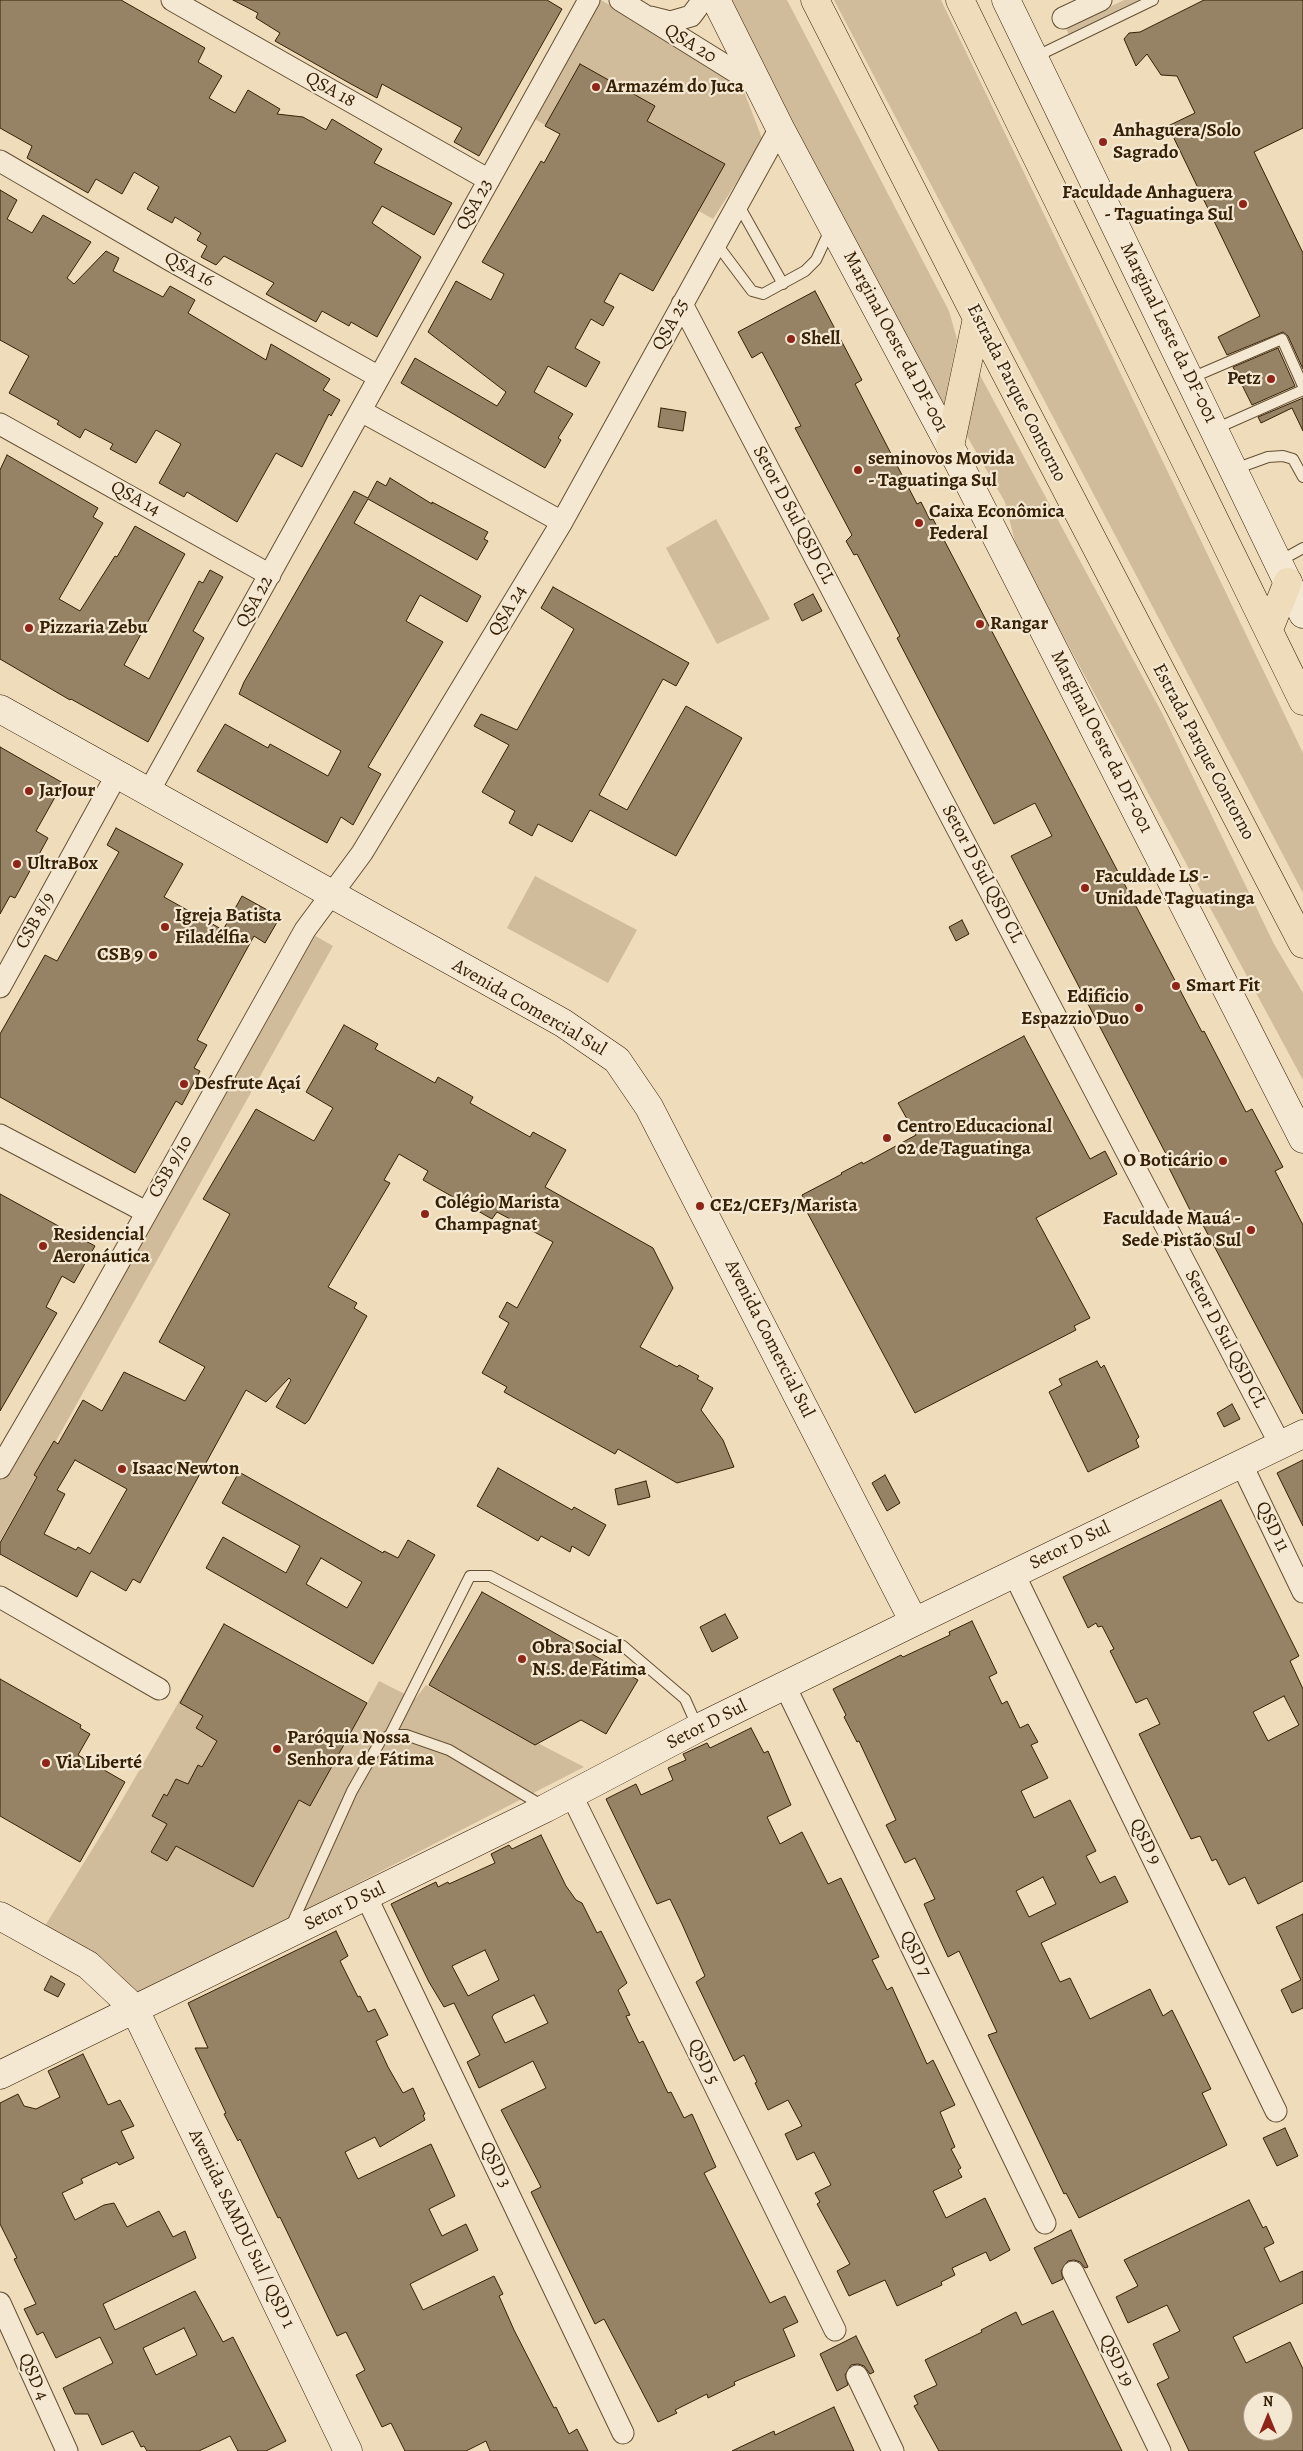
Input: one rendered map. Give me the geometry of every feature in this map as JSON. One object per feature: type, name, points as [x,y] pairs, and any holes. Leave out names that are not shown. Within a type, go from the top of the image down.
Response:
[{"type":"highway","name":"Estrada Parque Contorno","points":[[815,0],[977,318],[1303,944]]},
{"type":"highway","points":[[960,0],[1303,701]]},
{"type":"highway","points":[[950,446],[977,318]]},
{"type":"highway","points":[[1269,629],[1294,590]]},
{"type":"main road","name":"Marginal Oeste da DF-001","points":[[716,0],[780,128],[950,446],[1303,1139]]},
{"type":"main road","name":"Marginal Leste da DF-001","points":[[1006,0],[1294,590]]},
{"type":"main road","name":"Avenida Comercial Sul","points":[[0,709],[116,776],[563,1023],[617,1060],[649,1107],[914,1622]]},
{"type":"main road","name":"Setor D Sul","points":[[0,2075],[546,1808],[698,1728],[1291,1439],[1303,1430]]},
{"type":"main road","points":[[0,1916],[88,1965],[134,2008]]},
{"type":"main road","name":"Avenida SAMDU Sul / QSD 1","points":[[134,2008],[348,2451]]},
{"type":"street","name":"QSA 18","points":[[172,0],[489,180]]},
{"type":"street","name":"QSA 23","points":[[361,410],[589,0]]},
{"type":"street","name":"QSA 20","points":[[620,0],[760,88]]},
{"type":"street","name":"QSA 20","points":[[646,16],[670,22],[690,16],[703,0]]},
{"type":"street","points":[[1063,18],[1101,0]]},
{"type":"street","name":"QSA 25","points":[[562,522],[780,128]]},
{"type":"street","name":"QSA 16","points":[[0,162],[379,377]]},
{"type":"street","name":"Setor D Sul QSD CL","points":[[682,304],[1291,1439]]},
{"type":"street","points":[[361,410],[562,522]]},
{"type":"street","name":"QSA 22","points":[[148,793],[361,410]]},
{"type":"street","name":"QSA 14","points":[[0,424],[270,575]]},
{"type":"street","name":"QSA 24","points":[[330,895],[362,853],[562,522]]},
{"type":"street","name":"CSB 8/9","points":[[0,988],[116,776]]},
{"type":"street","name":"CSB 9/10","points":[[0,1468],[91,1312],[305,930],[330,895]]},
{"type":"street","points":[[0,1135],[146,1212]]},
{"type":"street","name":"QSD 11","points":[[1241,1462],[1303,1592]]},
{"type":"street","name":"QSD 9","points":[[1014,1574],[1276,2111]]},
{"type":"street","points":[[0,1597],[159,1689]]},
{"type":"street","name":"QSD 7","points":[[785,1686],[1045,2223]]},
{"type":"street","name":"QSD 5","points":[[572,1794],[835,2330]]},
{"type":"street","name":"QSD 3","points":[[366,1896],[623,2433]]},
{"type":"street","name":"QSD 19","points":[[1072,2272],[1160,2451]]},
{"type":"street","name":"QSD 4","points":[[0,2303],[66,2451]]},
{"type":"street","points":[[857,2376],[893,2451]]},
{"type":"lane","points":[[1063,18],[1074,0]]},
{"type":"lane","points":[[1034,58],[1154,0]]},
{"type":"lane","points":[[738,204],[783,284]]},
{"type":"lane","points":[[716,243],[752,291],[763,294],[806,271],[816,260],[833,225]]},
{"type":"lane","points":[[1190,379],[1282,338],[1303,388],[1214,429]]},
{"type":"lane","points":[[1234,470],[1268,457],[1283,456],[1293,459],[1303,477]]},
{"type":"lane","points":[[1294,590],[1303,548]]},
{"type":"lane","points":[[390,1735],[470,1576],[490,1576],[623,1646],[685,1699],[698,1728]]},
{"type":"lane","points":[[287,1934],[352,1791],[381,1740],[390,1735],[406,1735],[449,1750],[546,1808]]},
{"type":"shaded area","points":[[593,0],[601,0],[740,81],[763,141],[713,219],[531,117]]},
{"type":"shaded area","points":[[728,0],[787,0],[949,311],[957,339],[943,409]]},
{"type":"shaded area","points":[[834,0],[941,0],[1303,753],[1303,893]]},
{"type":"shaded area","points":[[1124,0],[1149,0],[1070,38],[1066,28]]},
{"type":"shaded area","points":[[975,366],[1162,713],[1274,944],[1303,993],[1303,1080],[1017,550],[1005,502],[964,431]]},
{"type":"shaded area","points":[[716,519],[770,619],[717,644],[666,548]]},
{"type":"shaded area","points":[[535,876],[637,930],[608,983],[507,928]]},
{"type":"shaded area","points":[[305,930],[333,946],[0,1541],[0,1468]]},
{"type":"shaded area","points":[[224,1624],[367,1703],[379,1681],[415,1699],[426,1685],[584,1767],[136,1997],[43,1929],[114,1814]]},
{"type":"building","points":[[0,0],[121,0],[205,48],[198,62],[222,76],[209,98],[235,113],[248,90],[280,109],[277,114],[303,117],[326,130],[332,119],[382,149],[374,163],[452,203],[434,235],[382,206],[372,223],[421,257],[377,337],[351,322],[349,326],[322,311],[316,322],[266,294],[274,283],[224,256],[216,265],[201,257],[207,246],[197,240],[201,233],[175,217],[172,223],[147,209],[159,187],[134,172],[122,194],[96,179],[88,193],[27,158],[32,146],[0,128]]},
{"type":"building","points":[[233,0],[547,0],[562,9],[479,156],[454,142],[462,128],[382,84],[377,98],[351,84],[275,41],[280,33],[256,18],[258,13]]},
{"type":"building","points":[[1204,0],[1303,0],[1303,128],[1254,152],[1303,253],[1303,369],[1288,336],[1283,332],[1227,355],[1218,337],[1260,316],[1168,126],[1195,113],[1177,76],[1161,75],[1147,54],[1136,66],[1124,39],[1129,33],[1140,32]]},
{"type":"building","points":[[580,64],[655,106],[647,121],[725,164],[653,291],[620,273],[604,302],[614,307],[603,326],[591,319],[575,348],[600,362],[586,387],[548,366],[534,392],[573,414],[558,438],[561,440],[545,468],[401,383],[415,358],[497,406],[506,392],[428,332],[456,281],[491,300],[504,274],[482,262],[541,161],[544,163],[560,134],[545,126]]},
{"type":"building","points":[[0,190],[17,200],[7,219],[32,233],[43,215],[91,242],[67,278],[74,284],[106,251],[119,258],[113,271],[163,297],[170,286],[195,300],[188,313],[266,360],[271,344],[330,379],[323,390],[340,400],[331,416],[329,414],[302,467],[276,453],[237,522],[187,492],[184,497],[159,483],[181,444],[156,430],[136,463],[110,449],[113,444],[85,429],[80,438],[57,424],[59,421],[9,393],[29,356],[0,340]]},
{"type":"building","points":[[815,291],[862,380],[855,384],[917,504],[921,502],[930,520],[933,519],[1202,1032],[1204,1031],[1246,1112],[1252,1109],[1283,1167],[1275,1171],[1303,1225],[1303,1414],[1195,1210],[1191,1212],[1163,1156],[1166,1154],[1011,856],[1052,836],[1035,803],[994,824],[897,638],[900,636],[857,554],[854,555],[846,541],[852,535],[795,428],[801,426],[762,352],[752,358],[738,332]]},
{"type":"building","points":[[1278,348],[1295,386],[1252,405],[1233,367]]},
{"type":"building","points":[[1303,398],[1303,431],[1292,408],[1261,423],[1258,417]]},
{"type":"building","points":[[661,408],[686,412],[683,431],[658,427]]},
{"type":"building","points":[[7,455],[98,508],[93,517],[103,523],[59,599],[80,611],[115,556],[117,557],[135,526],[185,554],[124,665],[149,679],[199,581],[203,583],[210,570],[223,577],[193,631],[204,638],[148,742],[70,700],[0,659],[0,470]]},
{"type":"building","points":[[390,478],[432,504],[432,502],[488,532],[484,539],[488,541],[477,560],[368,499],[354,523],[481,596],[467,622],[420,595],[406,621],[443,642],[368,767],[381,774],[353,825],[341,817],[327,843],[197,771],[225,724],[268,748],[270,744],[328,776],[341,751],[239,694],[244,682],[354,491],[368,498],[377,481],[386,486]]},
{"type":"building","points":[[553,587],[689,663],[676,686],[663,679],[599,795],[627,810],[686,706],[742,738],[676,856],[590,810],[572,842],[538,824],[532,836],[509,823],[515,811],[482,792],[509,745],[474,726],[481,714],[517,730],[574,629],[541,608]]},
{"type":"building","points":[[813,594],[822,611],[802,621],[794,604]]},
{"type":"building","points":[[0,747],[63,783],[36,831],[48,838],[15,898],[10,896],[0,914]]},
{"type":"building","points":[[116,828],[183,864],[164,897],[223,930],[242,896],[280,917],[265,943],[254,936],[197,1040],[207,1045],[194,1068],[200,1071],[182,1105],[176,1101],[135,1173],[0,1097],[0,1034],[45,955],[57,961],[119,852],[107,845]]},
{"type":"building","points":[[962,920],[969,934],[956,941],[949,927]]},
{"type":"building","points":[[344,1025],[378,1044],[375,1049],[435,1083],[438,1077],[473,1097],[470,1103],[530,1137],[533,1132],[566,1150],[545,1187],[653,1248],[673,1288],[640,1347],[677,1367],[679,1365],[699,1376],[697,1379],[713,1388],[701,1410],[723,1440],[734,1467],[677,1483],[618,1449],[615,1454],[504,1392],[507,1387],[482,1373],[509,1323],[499,1317],[507,1302],[517,1308],[553,1242],[497,1212],[492,1219],[423,1180],[428,1171],[399,1154],[384,1180],[390,1183],[328,1287],[357,1303],[354,1308],[367,1316],[309,1420],[305,1424],[276,1407],[291,1380],[289,1378],[266,1402],[246,1390],[140,1583],[133,1579],[126,1591],[91,1571],[77,1597],[0,1554],[0,1543],[37,1477],[34,1475],[54,1441],[58,1444],[83,1400],[102,1411],[124,1372],[185,1401],[205,1367],[159,1342],[230,1214],[203,1199],[256,1109],[314,1141],[333,1108],[306,1092]],"holes":[[[75,1460],[127,1489],[90,1554],[78,1547],[76,1550],[44,1534],[65,1494],[57,1490]]]},
{"type":"building","points":[[1024,1036],[1090,1159],[1105,1151],[1117,1174],[1036,1218],[1090,1318],[1074,1326],[1076,1330],[915,1413],[800,1199],[803,1197],[802,1195],[841,1173],[862,1162],[863,1164],[916,1135],[898,1103]]},
{"type":"building","points":[[0,1194],[95,1246],[74,1283],[62,1276],[46,1307],[57,1313],[0,1411]]},
{"type":"building","points":[[1097,1361],[1101,1368],[1104,1365],[1139,1437],[1136,1440],[1139,1447],[1088,1472],[1049,1392],[1062,1385],[1059,1379]]},
{"type":"building","points":[[1232,1404],[1240,1419],[1224,1427],[1217,1413]]},
{"type":"building","points":[[1303,1460],[1303,1526],[1277,1473]]},
{"type":"building","points":[[498,1468],[572,1510],[574,1507],[606,1525],[589,1556],[572,1546],[570,1552],[541,1536],[538,1541],[477,1506]]},
{"type":"building","points":[[239,1472],[383,1553],[384,1551],[398,1558],[408,1540],[435,1555],[373,1664],[206,1568],[223,1537],[286,1573],[300,1546],[222,1503]],"holes":[[[321,1558],[362,1582],[347,1608],[306,1584]]]},
{"type":"building","points":[[885,1475],[900,1503],[887,1511],[872,1483]]},
{"type":"building","points":[[646,1481],[650,1497],[618,1505],[615,1489]]},
{"type":"building","points":[[1221,1500],[1299,1656],[1290,1661],[1303,1689],[1303,1881],[1258,1904],[1245,1877],[1229,1885],[1216,1859],[1212,1861],[1200,1836],[1191,1839],[1139,1734],[1160,1724],[1147,1698],[1136,1703],[1110,1651],[1114,1649],[1102,1626],[1098,1627],[1096,1623],[1088,1628],[1063,1577]],"holes":[[[1284,1696],[1299,1725],[1268,1741],[1253,1712]]]},
{"type":"building","name":"Obra Social N.S. de Fátima","points":[[482,1592],[638,1680],[606,1734],[581,1720],[535,1745],[429,1685]]},
{"type":"building","points":[[725,1614],[738,1638],[712,1652],[700,1627]]},
{"type":"building","points":[[972,1621],[997,1673],[989,1677],[1002,1704],[1007,1701],[1020,1728],[1028,1724],[1038,1742],[1031,1745],[1048,1778],[1021,1791],[1034,1818],[1070,1800],[1096,1851],[1086,1856],[1100,1883],[1115,1876],[1128,1902],[1041,1943],[1060,1982],[1070,1978],[1090,2019],[1150,1989],[1163,2016],[1172,2010],[1211,2089],[1202,2093],[1227,2145],[1079,2218],[1066,2193],[1064,2194],[988,2035],[997,2032],[959,1951],[948,1957],[936,1931],[924,1904],[935,1899],[915,1858],[905,1863],[886,1825],[896,1820],[859,1741],[857,1742],[844,1717],[846,1715],[833,1689],[901,1655],[903,1657],[950,1635],[949,1632]],"holes":[[[1043,1877],[1056,1904],[1029,1917],[1016,1891]]]},
{"type":"building","name":"Paróquia Nossa Senhora de Fátima","points":[[224,1624],[367,1703],[310,1806],[299,1800],[253,1887],[176,1846],[167,1861],[151,1852],[167,1824],[152,1816],[164,1794],[167,1796],[176,1779],[188,1784],[198,1765],[202,1767],[217,1741],[196,1728],[203,1716],[180,1703]]},
{"type":"building","name":"Via Liberté","points":[[0,1679],[81,1725],[80,1728],[90,1734],[78,1755],[125,1782],[80,1862],[0,1816]]},
{"type":"building","points":[[751,1728],[764,1753],[768,1751],[791,1805],[767,1817],[780,1844],[802,1832],[828,1884],[841,1878],[879,1957],[872,1960],[887,1990],[892,1987],[927,2064],[933,2060],[955,2105],[940,2112],[955,2147],[951,2149],[961,2168],[958,2170],[962,2177],[933,2191],[946,2218],[985,2198],[1010,2250],[990,2261],[986,2252],[952,2268],[955,2275],[941,2282],[942,2285],[897,2306],[885,2280],[849,2296],[837,2271],[850,2264],[817,2204],[820,2202],[815,2193],[831,2185],[814,2152],[797,2160],[785,2134],[802,2126],[788,2100],[768,2110],[744,2055],[734,2061],[696,1982],[705,1976],[670,1899],[657,1904],[606,1799],[636,1784],[641,1795],[673,1780],[668,1768],[686,1760],[683,1754],[707,1743],[710,1748]]},
{"type":"building","points":[[541,1835],[566,1886],[576,1900],[582,1903],[597,1933],[601,1931],[627,1983],[618,1990],[630,2015],[626,2016],[639,2043],[643,2041],[668,2093],[671,2092],[684,2118],[692,2114],[716,2167],[704,2173],[770,2303],[785,2296],[798,2322],[783,2329],[795,2356],[734,2382],[735,2385],[708,2398],[707,2394],[675,2410],[677,2413],[658,2422],[604,2319],[595,2324],[531,2192],[541,2187],[501,2110],[546,2088],[533,2061],[479,2088],[467,2062],[480,2055],[454,2003],[444,2007],[429,1982],[391,1904],[436,1882],[438,1887],[448,1882],[449,1884],[495,1863],[491,1854],[509,1845],[512,1849]],"holes":[[[485,1950],[499,1980],[468,1996],[452,1966]],[[534,1995],[548,2023],[505,2043],[492,2017],[494,2014]]]},
{"type":"building","points":[[1303,1914],[1303,2008],[1292,2013],[1281,1990],[1301,1980],[1276,1927]]},
{"type":"building","points":[[336,1931],[348,1956],[340,1961],[358,1997],[360,1996],[368,2012],[375,2009],[388,2035],[376,2041],[388,2067],[403,2093],[413,2088],[425,2114],[423,2115],[425,2120],[380,2147],[375,2137],[345,2152],[358,2179],[431,2144],[455,2196],[429,2209],[442,2236],[466,2224],[478,2250],[410,2284],[423,2310],[494,2276],[503,2294],[499,2296],[514,2330],[554,2408],[556,2407],[569,2434],[577,2429],[588,2451],[490,2451],[486,2441],[466,2451],[405,2451],[391,2423],[382,2427],[356,2375],[365,2370],[346,2332],[337,2336],[280,2217],[278,2218],[240,2139],[238,2141],[224,2114],[226,2113],[195,2048],[208,2048],[188,2003]]},
{"type":"building","points":[[51,1976],[65,1984],[58,1997],[44,1990]]},
{"type":"building","points":[[83,2054],[108,2105],[120,2100],[134,2126],[121,2131],[134,2158],[119,2165],[117,2162],[81,2179],[83,2183],[62,2193],[75,2220],[104,2205],[114,2203],[127,2227],[159,2211],[173,2237],[185,2231],[196,2258],[103,2304],[115,2330],[195,2291],[223,2342],[233,2337],[286,2441],[266,2451],[238,2451],[230,2436],[199,2451],[147,2451],[144,2446],[141,2447],[133,2431],[102,2445],[88,2414],[75,2414],[63,2388],[113,2363],[100,2337],[56,2358],[43,2332],[37,2335],[24,2309],[36,2304],[14,2259],[17,2258],[0,2224],[0,2103],[18,2094],[24,2106],[36,2109],[60,2097],[48,2071]],"holes":[[[184,2328],[197,2355],[156,2375],[143,2348]]]},
{"type":"building","points":[[1285,2128],[1298,2156],[1277,2166],[1263,2138]]},
{"type":"building","points":[[1249,2200],[1263,2228],[1266,2226],[1274,2243],[1264,2248],[1280,2282],[1303,2271],[1303,2303],[1233,2337],[1246,2363],[1290,2342],[1303,2369],[1303,2451],[1189,2451],[1157,2384],[1169,2378],[1153,2344],[1180,2331],[1167,2305],[1128,2323],[1116,2297],[1138,2286],[1124,2260]]},
{"type":"building","points":[[1071,2230],[1088,2267],[1085,2268],[1080,2262],[1074,2260],[1068,2261],[1061,2271],[1063,2279],[1052,2284],[1034,2248]]},
{"type":"building","points":[[1053,2311],[1122,2451],[939,2451],[914,2406],[918,2404],[914,2396],[937,2385],[925,2360],[982,2332],[981,2330],[1016,2312],[1022,2325]]},
{"type":"building","points":[[856,2336],[874,2372],[870,2374],[864,2366],[858,2364],[851,2365],[845,2375],[848,2385],[837,2391],[820,2354]]},
{"type":"building","points":[[834,2407],[854,2451],[732,2451],[774,2431],[775,2435]]},
{"type":"place","name":"Armazém do Juca","points":[[596,87]]},
{"type":"place","name":"Anhaguera/Solo Sagrado","points":[[1103,142]]},
{"type":"place","name":"Faculdade Anhaguera - Taguatinga Sul","points":[[1243,204]]},
{"type":"place","name":"Shell","points":[[791,339]]},
{"type":"place","name":"Petz","points":[[1271,379]]},
{"type":"place","name":"seminovos Movida - Taguatinga Sul","points":[[858,470]]},
{"type":"place","name":"Caixa Econômica Federal","points":[[919,523]]},
{"type":"place","name":"Rangar","points":[[980,624]]},
{"type":"place","name":"Pizzaria Zebu","points":[[29,628]]},
{"type":"place","name":"JarJour","points":[[29,791]]},
{"type":"place","name":"UltraBox","points":[[17,864]]},
{"type":"place","name":"Faculdade LS - Unidade Taguatinga","points":[[1085,888]]},
{"type":"place","name":"Igreja Batista Filadélfia","points":[[165,927]]},
{"type":"place","name":"CSB 9","points":[[153,955]]},
{"type":"place","name":"Smart Fit","points":[[1176,986]]},
{"type":"place","name":"Edifício Espazzio Duo","points":[[1139,1008]]},
{"type":"place","name":"Desfrute Açaí","points":[[184,1084]]},
{"type":"place","name":"Centro Educacional 02 de Taguatinga","points":[[887,1138]]},
{"type":"place","name":"O Boticário","points":[[1223,1161]]},
{"type":"place","name":"CE2/CEF3/Marista","points":[[700,1206]]},
{"type":"place","name":"Colégio Marista Champagnat","points":[[425,1214]]},
{"type":"place","name":"Faculdade Mauá - Sede Pistão Sul","points":[[1251,1230]]},
{"type":"place","name":"Residencial Aeronáutica","points":[[43,1246]]},
{"type":"place","name":"Isaac Newton","points":[[122,1469]]},
{"type":"place","name":"Obra Social N.S. de Fátima","points":[[522,1659]]},
{"type":"place","name":"Paróquia Nossa Senhora de Fátima","points":[[277,1749]]},
{"type":"place","name":"Via Liberté","points":[[46,1763]]}]
